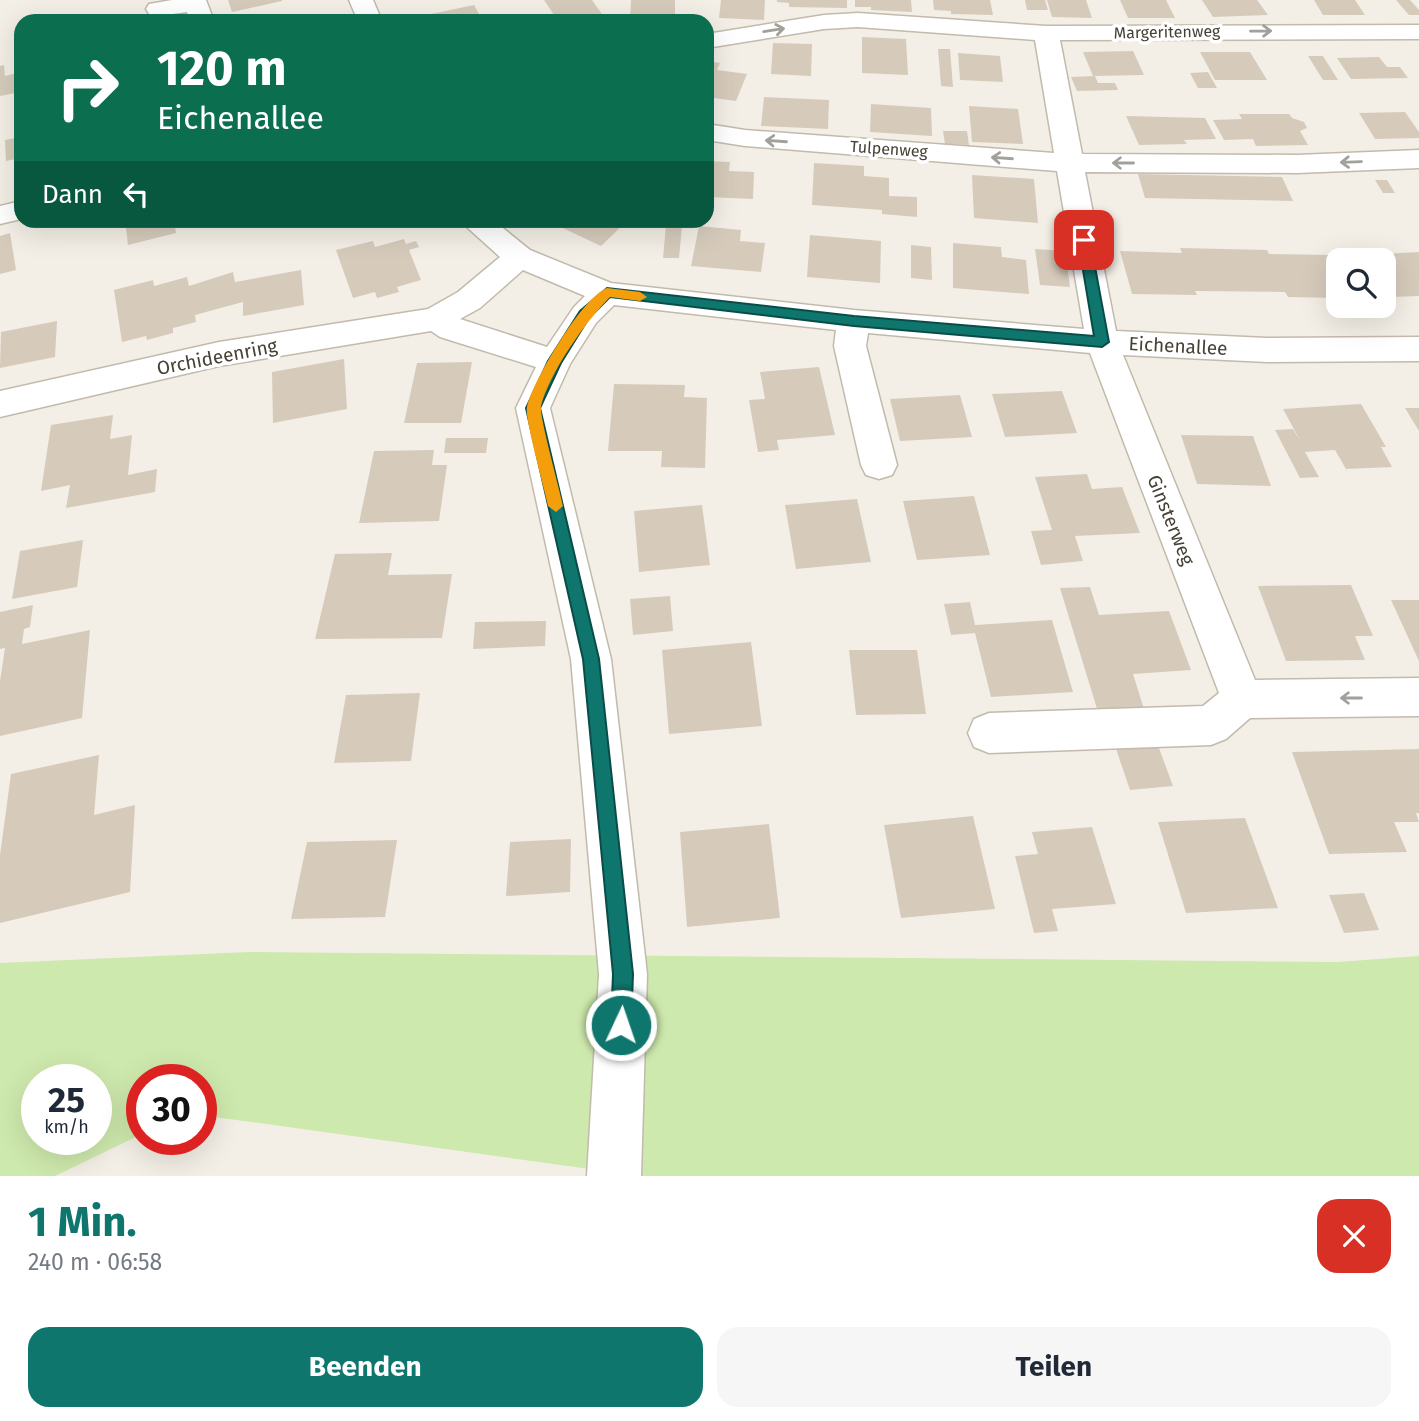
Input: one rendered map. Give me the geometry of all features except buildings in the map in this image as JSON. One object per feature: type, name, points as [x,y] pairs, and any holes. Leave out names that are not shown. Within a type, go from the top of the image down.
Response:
[{"type":"street","points":[[158,9],[197,4],[200,14]]},
{"type":"street","points":[[714,40],[824,22],[858,20],[1027,24],[1070,163],[1102,342]]},
{"type":"street","name":"Margeritenweg","points":[[1027,24],[1418,31]]},
{"type":"street","name":"Tulpenweg","points":[[714,133],[745,138],[1070,163]]},
{"type":"street","points":[[1070,163],[1297,164],[1419,159]]},
{"type":"street","name":"Eichenallee","points":[[483,228],[519,257],[607,293],[854,321],[1102,342],[1267,350],[1419,349]]},
{"type":"street","name":"Orchideenring","points":[[0,404],[219,354],[436,319],[469,300],[519,257]]},
{"type":"street","points":[[607,293],[585,314],[555,361],[533,408],[591,659],[623,974],[614,1176]]},
{"type":"street","points":[[436,319],[451,329],[555,361]]},
{"type":"street","points":[[854,321],[850,346],[879,465]]},
{"type":"street","name":"Ginsterweg","points":[[1102,342],[1242,699]]},
{"type":"street","points":[[989,733],[1211,724],[1242,699],[1419,697]]},
{"type":"green space","points":[[249,952],[1338,962],[1419,956],[1419,1176],[640,1176],[217,1117],[217,1064],[126,1064],[126,1142],[112,1148],[112,1064],[21,1064],[21,1155],[98,1155],[55,1176],[0,1176],[0,963]]},
{"type":"slow traffic","points":[[556,506],[533,408],[555,361],[585,314],[607,293],[640,297]]},
{"type":"route","points":[[621,1025],[623,974],[591,659],[533,408],[555,361],[585,314],[607,293],[854,321],[1102,342],[1084,240]]}]
